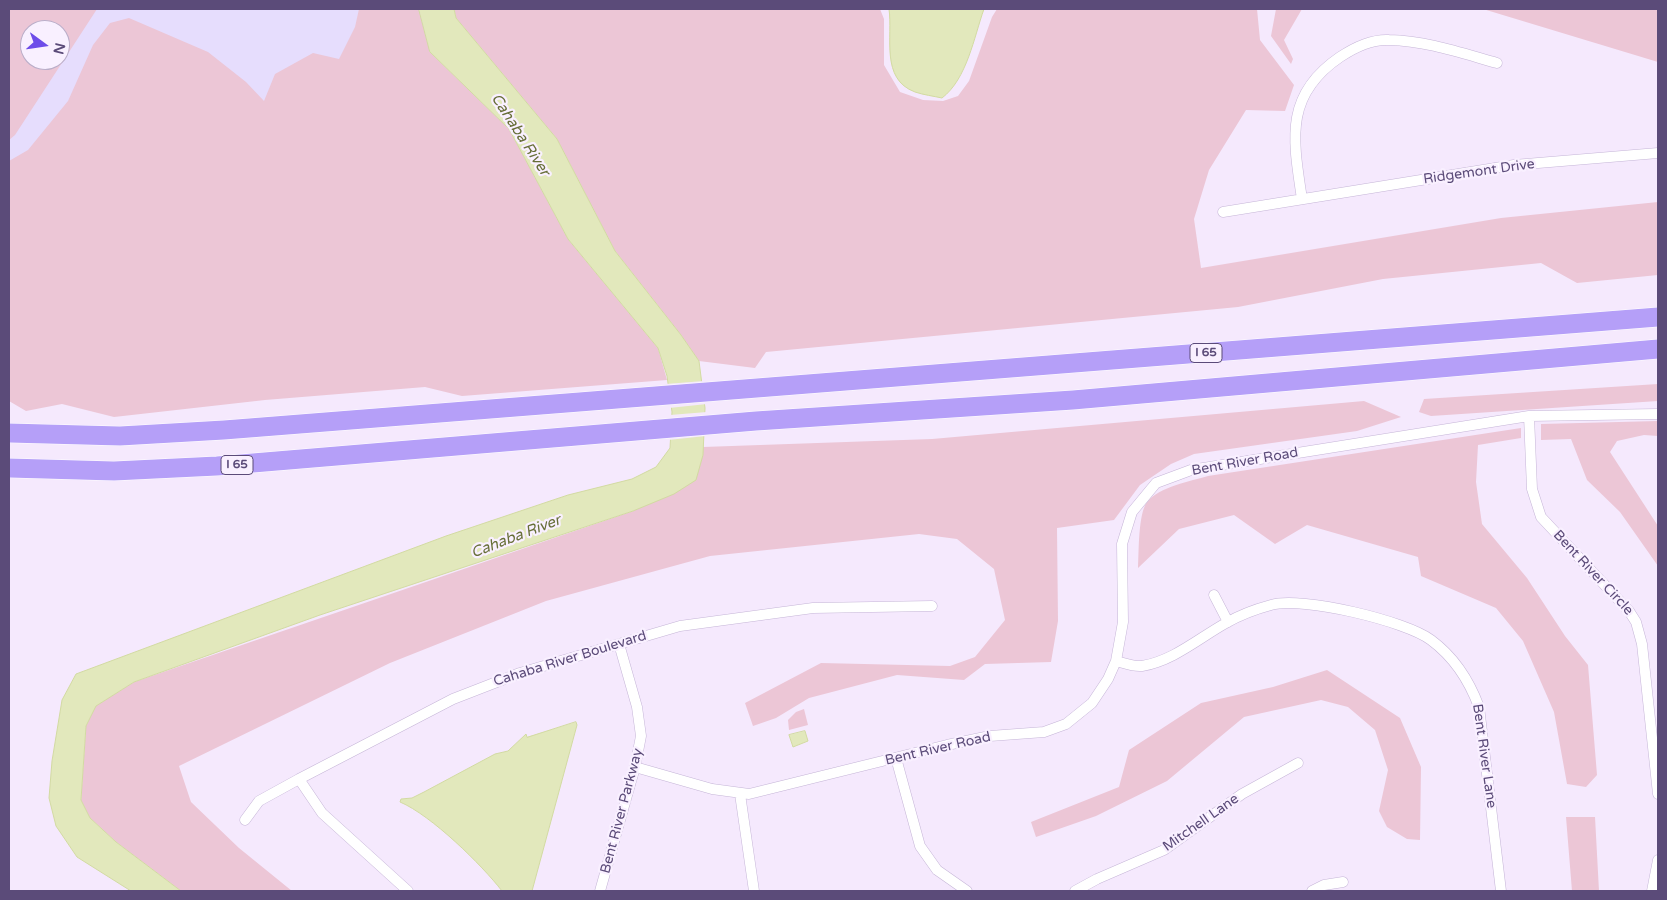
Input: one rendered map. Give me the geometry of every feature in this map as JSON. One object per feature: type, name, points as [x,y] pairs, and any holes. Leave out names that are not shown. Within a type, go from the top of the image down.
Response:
[{"type":"highway","name":"I 65","points":[[9,433],[81,436],[157,435],[462,413],[1658,317]]},
{"type":"highway","name":"I 65","points":[[9,468],[114,471],[169,469],[756,421],[1073,400],[1658,349]]},
{"type":"street","points":[[1302,199],[1296,162],[1295,125],[1303,94],[1327,66],[1358,45],[1388,39],[1432,44],[1497,63]]},
{"type":"street","name":"Ridgemont Drive","points":[[1223,212],[1514,165],[1658,153]]},
{"type":"street","name":"Bent River Road","points":[[635,767],[712,789],[740,794],[784,787],[990,736],[1044,732],[1066,724],[1092,703],[1108,680],[1116,661],[1123,622],[1121,557],[1124,534],[1132,512],[1156,483],[1191,470],[1529,416],[1658,414]]},
{"type":"street","name":"Bent River Circle","points":[[1529,416],[1532,489],[1542,517],[1624,604],[1636,622],[1642,644],[1658,794]]},
{"type":"street","points":[[1214,595],[1228,622]]},
{"type":"street","name":"Bent River Lane","points":[[1116,661],[1136,666],[1156,662],[1174,654],[1228,622],[1274,604],[1306,602],[1399,625],[1429,638],[1439,646],[1465,676],[1479,707],[1501,891]]},
{"type":"street","name":"Cahaba River Boulevard","points":[[245,820],[260,801],[474,689],[520,673],[680,626],[792,610],[932,606]]},
{"type":"street","name":"Bent River Parkway","points":[[600,891],[640,745],[641,726],[619,644]]},
{"type":"street","points":[[896,758],[920,846],[937,870],[967,891]]},
{"type":"street","name":"Mitchell Lane","points":[[1075,891],[1097,878],[1164,850],[1234,799],[1298,762]]},
{"type":"street","points":[[300,780],[322,813],[408,891]]},
{"type":"street","points":[[740,794],[754,891]]},
{"type":"street","points":[[1652,891],[1658,860]]},
{"type":"street","points":[[1312,891],[1324,885],[1343,882]]},
{"type":"shaded area","points":[[9,9],[381,9],[361,94],[9,298]]},
{"type":"shaded area","points":[[9,9],[97,9],[70,50],[70,20],[20,20],[20,70],[57,70],[15,135],[9,140]]},
{"type":"shaded area","points":[[359,9],[419,9],[430,52],[509,129],[568,239],[658,348],[667,380],[462,396],[425,387],[265,400],[114,417],[62,404],[26,411],[9,401],[9,161],[28,150],[68,101],[93,45],[110,23],[129,18],[208,52],[246,82],[264,101],[275,74],[313,53],[339,59],[355,27]]},
{"type":"shaded area","points":[[454,9],[880,9],[884,19],[884,65],[900,92],[923,100],[943,101],[958,96],[969,81],[992,17],[997,9],[1257,9],[1260,40],[1294,85],[1285,111],[1246,110],[1209,170],[1194,219],[1201,268],[1501,218],[1658,202],[1658,275],[1577,283],[1541,263],[1383,279],[1238,307],[766,352],[755,368],[699,361],[615,251],[557,139],[456,18]]},
{"type":"shaded area","points":[[1276,9],[1302,9],[1284,40],[1293,59],[1291,64],[1271,36]]},
{"type":"shaded area","points":[[1483,9],[1658,9],[1658,62]]},
{"type":"shaded area","points":[[1658,384],[1658,401],[1431,416],[1419,412],[1424,399]]},
{"type":"shaded area","points":[[1364,401],[1401,417],[1357,431],[1194,454],[1171,464],[1140,485],[1114,520],[1057,528],[1058,621],[1051,662],[985,664],[964,680],[897,675],[809,698],[776,718],[753,726],[745,703],[821,663],[950,666],[975,657],[1005,620],[994,569],[957,539],[919,534],[710,556],[546,601],[390,663],[179,766],[191,802],[239,848],[292,891],[181,891],[116,842],[90,818],[81,800],[86,726],[95,706],[134,682],[633,511],[703,455],[703,447],[932,439]]},
{"type":"shaded area","points":[[1658,421],[1658,436],[1644,435],[1617,441],[1610,452],[1658,526],[1658,566],[1620,512],[1587,480],[1571,439],[1541,440],[1541,424]]},
{"type":"shaded area","points":[[1521,428],[1521,438],[1478,445],[1476,482],[1482,524],[1527,578],[1565,636],[1588,665],[1597,775],[1586,787],[1567,784],[1554,712],[1523,641],[1496,608],[1421,576],[1418,557],[1307,525],[1275,544],[1234,515],[1179,529],[1138,568],[1140,524],[1144,508],[1152,497],[1167,488],[1208,476]]},
{"type":"shaded area","points":[[1327,670],[1400,718],[1421,767],[1420,840],[1407,839],[1387,827],[1379,811],[1388,770],[1375,730],[1348,707],[1321,700],[1244,717],[1167,781],[1096,816],[1036,837],[1031,822],[1119,787],[1129,750],[1201,703],[1273,687]]},
{"type":"shaded area","points":[[804,709],[808,725],[789,730],[788,720],[796,712]]},
{"type":"shaded area","points":[[1566,817],[1595,817],[1599,891],[1572,891]]},
{"type":"water","name":"Cahaba River","points":[[419,9],[454,9],[456,18],[557,139],[615,251],[699,361],[705,408],[703,455],[696,480],[674,494],[633,511],[320,615],[134,682],[96,706],[86,726],[81,800],[90,818],[116,842],[181,891],[131,891],[77,857],[56,826],[49,798],[52,761],[62,700],[76,674],[446,536],[568,495],[632,479],[656,467],[670,448],[672,412],[667,376],[658,348],[568,239],[509,129],[430,52]]},
{"type":"water","points":[[889,9],[984,9],[964,69],[951,90],[942,98],[915,92],[904,86],[897,77],[892,67],[890,56]]},
{"type":"water","points":[[576,722],[577,725],[532,891],[502,891],[482,868],[441,829],[412,808],[400,802],[401,799],[412,798],[495,754],[508,751],[526,734],[527,737]]},
{"type":"water","points":[[805,731],[808,741],[793,747],[789,735]]},
{"type":"pier","points":[[704,381],[707,404],[669,408],[666,384]]},
{"type":"pier","points":[[707,412],[706,436],[668,440],[670,415]]}]
